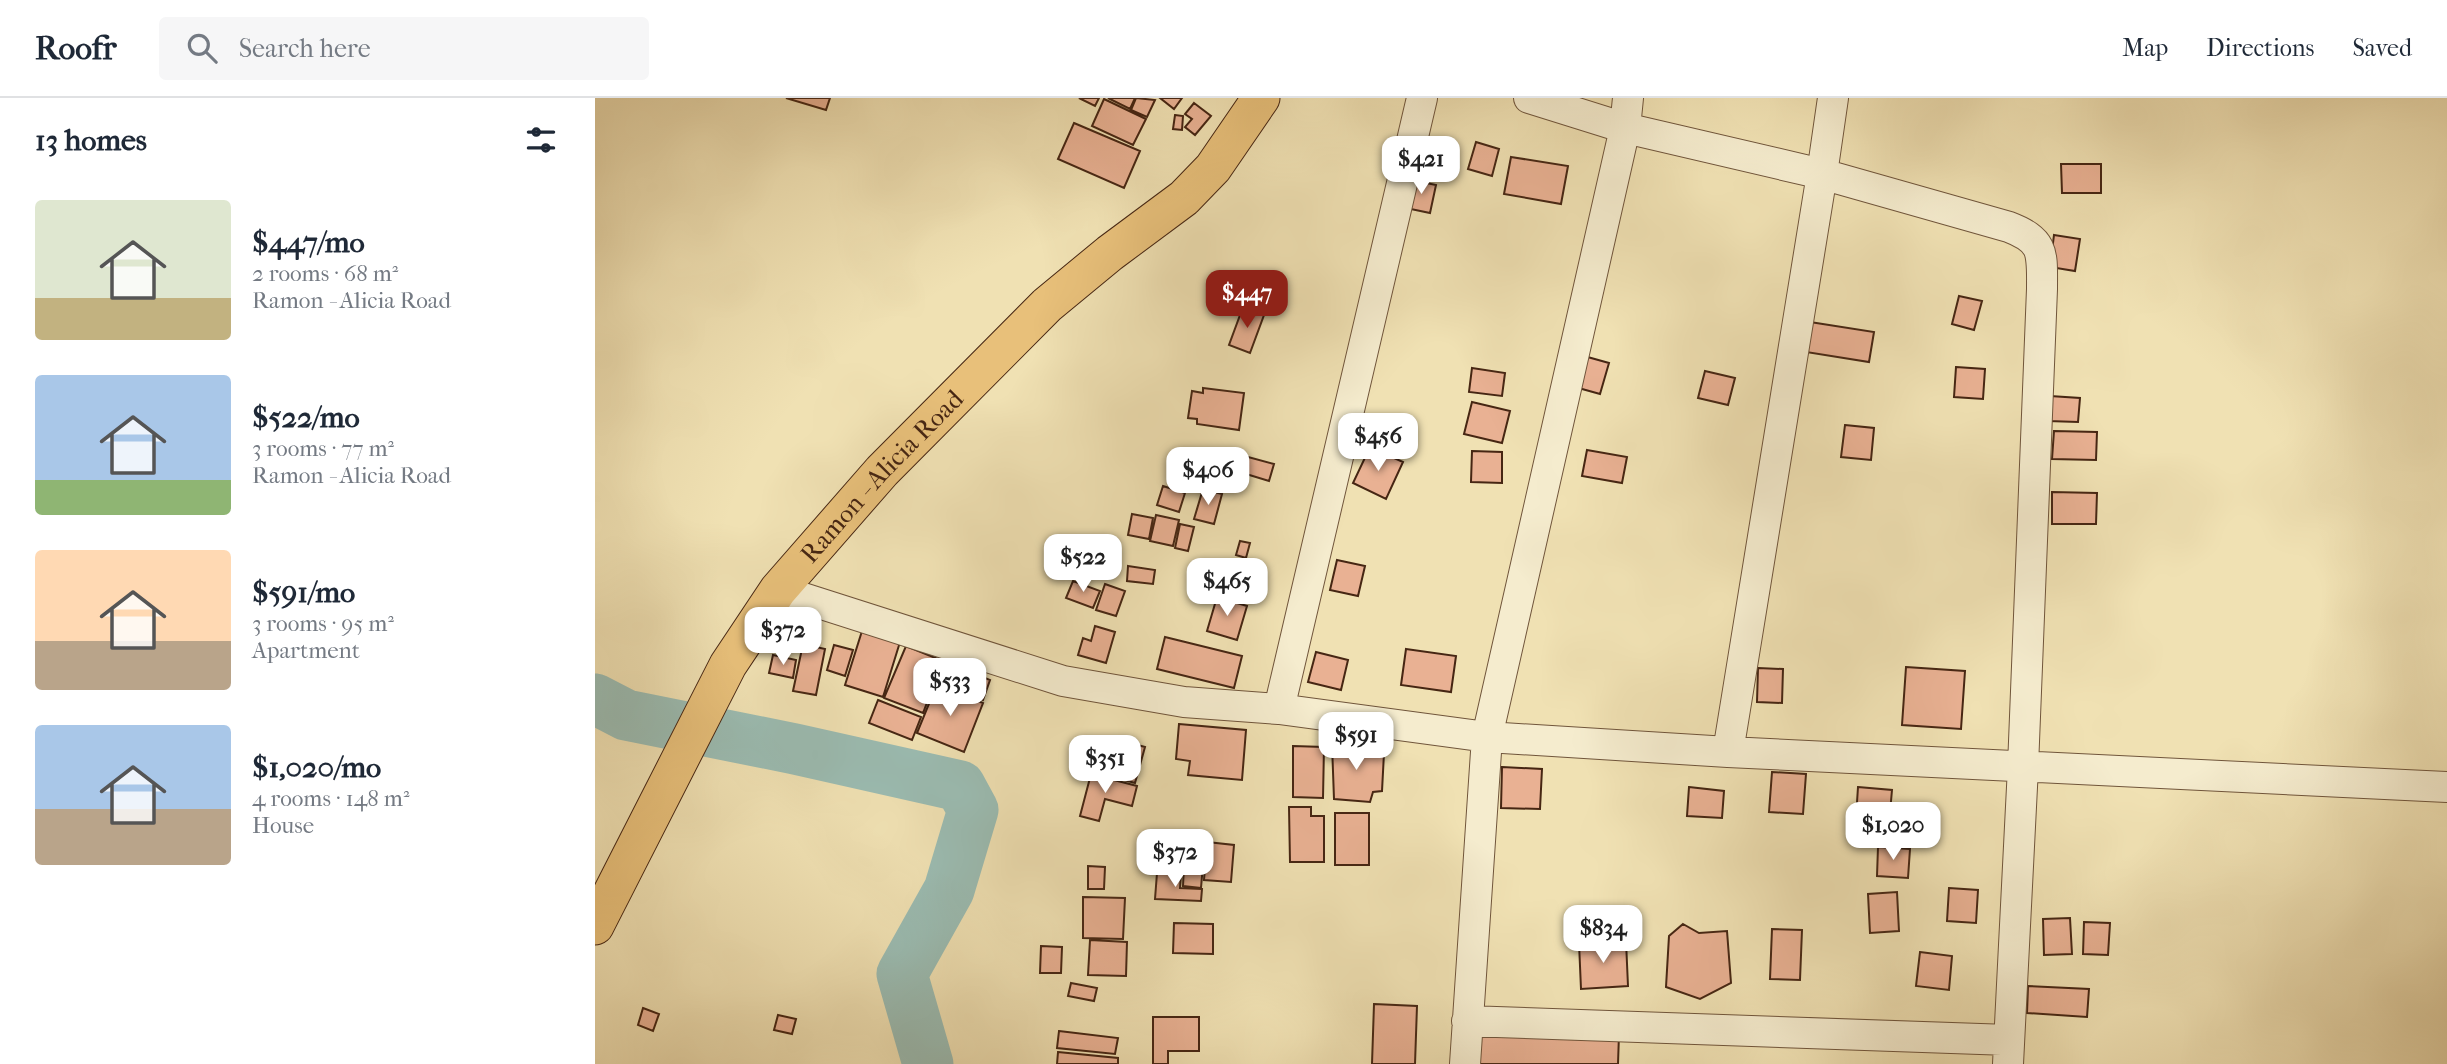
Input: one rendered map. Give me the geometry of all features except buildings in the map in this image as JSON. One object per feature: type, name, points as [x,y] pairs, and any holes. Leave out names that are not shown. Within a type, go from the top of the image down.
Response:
[{"type":"main road","name":"Ramon - Alicia Road","points":[[595,926],[727,665],[778,590],[882,471],[1047,305],[1110,253],[1184,198],[1213,168],[1261,98]]},
{"type":"street","points":[[1279,709],[1422,98]]},
{"type":"street","points":[[1468,1021],[2009,1052],[2023,767],[2042,257],[2037,242],[2027,234],[2009,227],[1822,174],[1625,128],[1529,98]]},
{"type":"street","points":[[1465,1064],[1487,737],[1625,128],[1628,98]]},
{"type":"street","points":[[1728,752],[1833,98]]},
{"type":"street","points":[[778,590],[1063,681],[1184,702],[1279,709],[1487,737],[1728,752],[2447,787]]},
{"type":"waterway","points":[[595,699],[626,715],[960,786],[973,810],[949,890],[902,974],[928,1064]]}]
